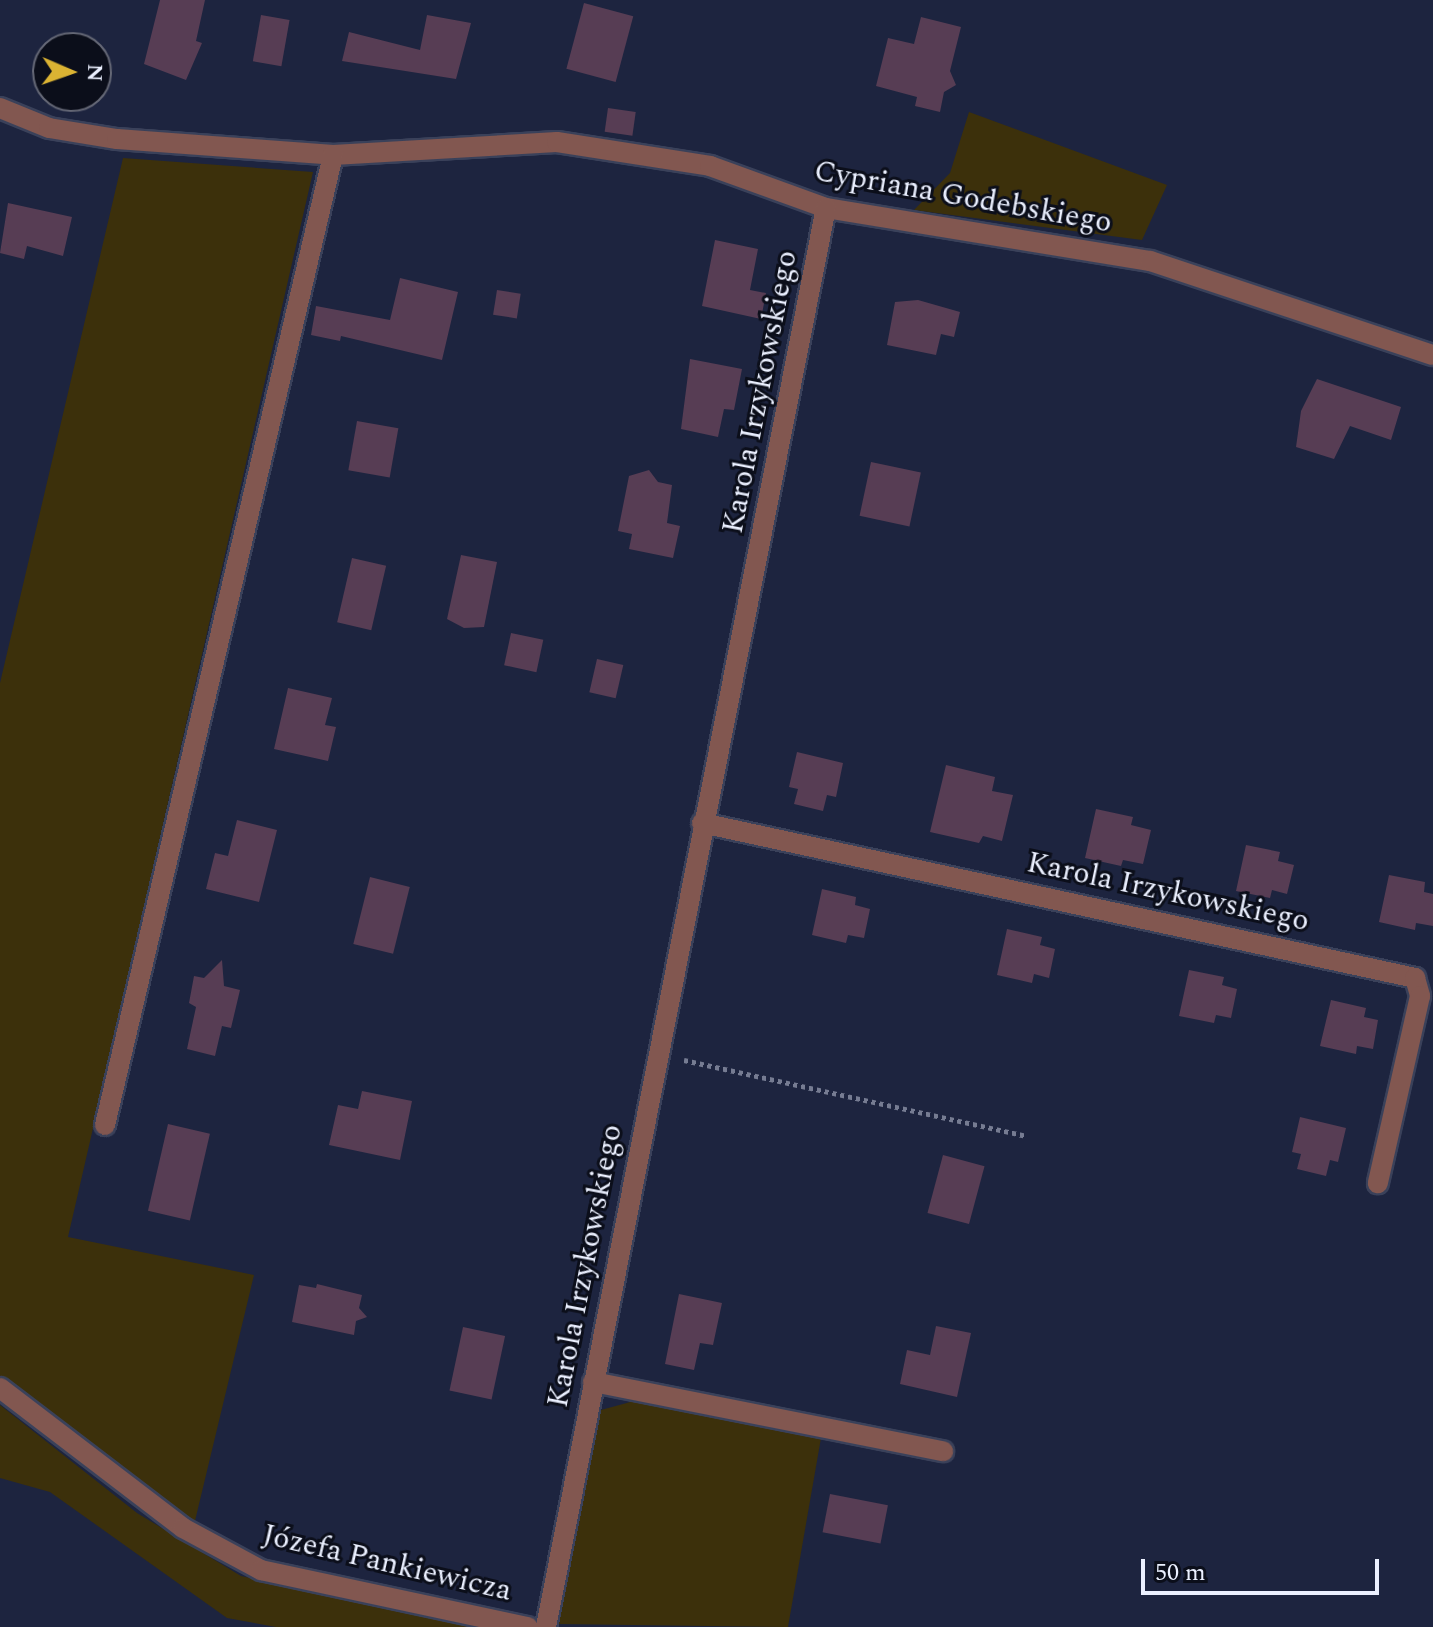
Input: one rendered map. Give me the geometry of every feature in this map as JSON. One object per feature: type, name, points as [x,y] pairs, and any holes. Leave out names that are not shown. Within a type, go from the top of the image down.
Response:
[{"type":"street","name":"Cypriana Godebskiego","points":[[0,108],[49,128],[117,139],[333,155],[557,142],[710,166],[826,208],[1150,261],[1433,355]]},
{"type":"street","points":[[105,1125],[333,155]]},
{"type":"street","name":"Karola Irzykowskiego","points":[[546,1627],[656,1054],[826,208]]},
{"type":"street","name":"Karola Irzykowskiego","points":[[702,823],[1415,978],[1420,996],[1378,1183]]},
{"type":"street","points":[[593,1382],[943,1451]]},
{"type":"street","name":"Józefa Pankiewicza","points":[[0,1388],[183,1528],[261,1570],[528,1627]]},
{"type":"path","points":[[656,1054],[1027,1136]]},
{"type":"shaded area","points":[[969,112],[1167,185],[1142,240],[914,210],[950,173]]},
{"type":"shaded area","points":[[123,158],[313,172],[68,1237],[254,1275],[194,1525],[0,1378],[0,683]]},
{"type":"shaded area","points":[[634,1401],[821,1438],[788,1627],[555,1624],[595,1421],[601,1410]]},
{"type":"shaded area","points":[[0,1405],[137,1513],[241,1576],[473,1627],[276,1627],[227,1618],[50,1492],[0,1478]]},
{"type":"building","points":[[160,0],[205,0],[196,41],[202,43],[186,80],[144,64]]},
{"type":"building","points":[[584,3],[633,16],[616,82],[566,69]]},
{"type":"building","points":[[261,15],[290,20],[281,66],[253,61]]},
{"type":"building","points":[[427,15],[471,23],[456,79],[342,61],[349,32],[420,50]]},
{"type":"building","points":[[921,17],[961,27],[950,71],[956,85],[944,92],[940,112],[915,106],[917,97],[876,86],[888,38],[914,44]]},
{"type":"building","points":[[608,108],[636,112],[632,136],[605,132]]},
{"type":"building","points":[[8,203],[72,217],[63,256],[27,246],[24,259],[0,253]]},
{"type":"building","points":[[715,240],[758,249],[750,290],[766,293],[761,319],[702,306]]},
{"type":"building","points":[[400,278],[458,292],[442,360],[341,336],[340,341],[311,335],[316,306],[390,320]]},
{"type":"building","points":[[497,290],[521,294],[517,318],[493,315]]},
{"type":"building","points":[[918,300],[960,312],[954,337],[941,334],[936,355],[887,345],[895,302]]},
{"type":"building","points":[[690,359],[742,369],[734,410],[724,409],[718,437],[681,429]]},
{"type":"building","points":[[1317,379],[1401,407],[1391,440],[1350,426],[1334,459],[1296,447],[1301,411]]},
{"type":"building","points":[[357,421],[398,428],[390,478],[348,470]]},
{"type":"building","points":[[871,462],[921,473],[909,526],[860,516]]},
{"type":"building","points":[[649,470],[658,482],[672,485],[667,523],[680,526],[673,558],[629,549],[632,534],[618,531],[629,476]]},
{"type":"building","points":[[461,555],[497,562],[484,627],[464,628],[447,619]]},
{"type":"building","points":[[352,558],[386,566],[371,630],[337,622]]},
{"type":"building","points":[[511,633],[543,640],[536,672],[504,665]]},
{"type":"building","points":[[597,659],[623,665],[616,698],[589,692]]},
{"type":"building","points":[[288,688],[332,698],[325,725],[336,727],[328,761],[274,749]]},
{"type":"building","points":[[797,752],[843,763],[836,797],[827,795],[823,811],[794,804],[798,789],[789,787]]},
{"type":"building","points":[[946,765],[995,777],[992,791],[1013,795],[1002,841],[983,836],[979,843],[930,832]]},
{"type":"building","points":[[1096,809],[1133,817],[1131,825],[1151,830],[1143,864],[1123,860],[1121,866],[1085,858]]},
{"type":"building","points":[[237,820],[277,830],[259,902],[206,889],[215,853],[228,856]]},
{"type":"building","points":[[1246,845],[1280,852],[1278,861],[1294,865],[1287,894],[1272,890],[1270,898],[1236,891]]},
{"type":"building","points":[[1389,875],[1425,882],[1424,892],[1433,894],[1433,926],[1416,923],[1415,930],[1379,922]]},
{"type":"building","points":[[370,877],[410,887],[393,954],[353,944]]},
{"type":"building","points":[[822,889],[856,897],[855,905],[870,909],[864,938],[848,935],[846,943],[812,935]]},
{"type":"building","points":[[1007,929],[1042,937],[1040,945],[1055,949],[1049,978],[1034,974],[1032,983],[997,975]]},
{"type":"building","points":[[222,960],[224,986],[240,990],[231,1028],[222,1026],[215,1056],[187,1049],[196,1007],[189,1003],[194,976],[204,978]]},
{"type":"building","points":[[1189,970],[1224,977],[1222,985],[1237,989],[1231,1018],[1216,1015],[1214,1023],[1179,1016]]},
{"type":"building","points":[[1331,1000],[1366,1008],[1364,1017],[1378,1020],[1373,1049],[1357,1046],[1356,1054],[1320,1046]]},
{"type":"building","points":[[362,1091],[412,1101],[400,1160],[329,1145],[338,1105],[358,1109]]},
{"type":"building","points":[[1300,1117],[1346,1128],[1338,1162],[1330,1160],[1326,1176],[1297,1169],[1301,1154],[1292,1152]]},
{"type":"building","points":[[168,1124],[210,1134],[190,1220],[148,1211]]},
{"type":"building","points":[[943,1155],[985,1166],[969,1224],[927,1213]]},
{"type":"building","points":[[317,1284],[362,1295],[359,1308],[367,1317],[356,1321],[354,1335],[292,1322],[299,1285],[316,1288]]},
{"type":"building","points":[[679,1294],[722,1303],[713,1345],[700,1343],[694,1370],[665,1364]]},
{"type":"building","points":[[936,1326],[971,1333],[957,1397],[900,1384],[907,1350],[930,1355]]},
{"type":"building","points":[[463,1327],[505,1336],[492,1400],[449,1391]]},
{"type":"building","points":[[830,1494],[888,1505],[880,1544],[823,1532]]}]
